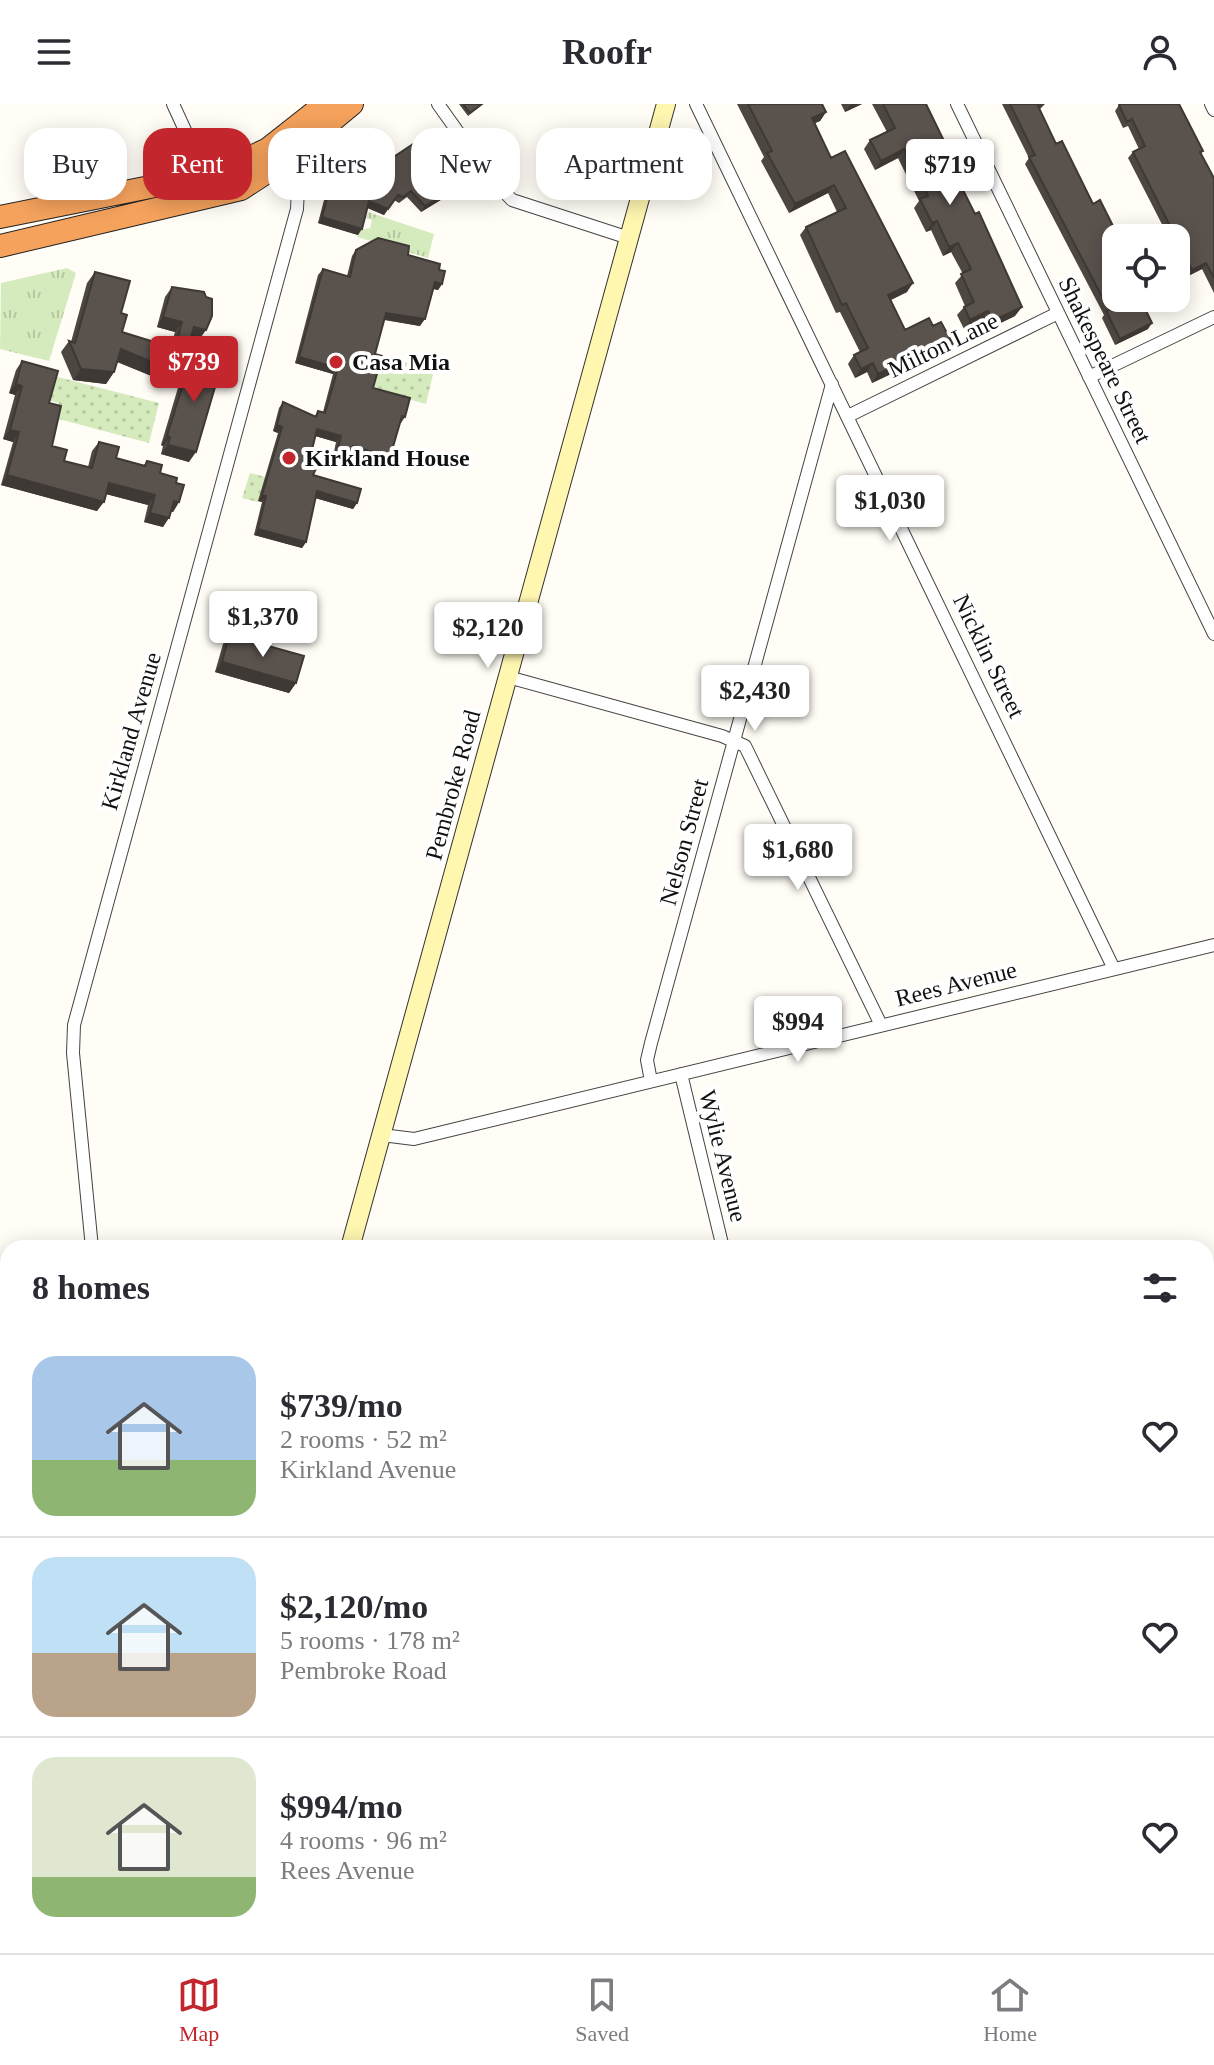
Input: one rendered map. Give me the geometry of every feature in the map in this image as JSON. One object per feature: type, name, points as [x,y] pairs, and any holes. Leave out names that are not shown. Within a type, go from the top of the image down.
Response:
[{"type":"highway","points":[[301,128],[325,104]]},
{"type":"highway","points":[[316,128],[352,104]]},
{"type":"highway","points":[[0,246],[229,193],[254,183],[268,164]]},
{"type":"highway","points":[[0,217],[143,189]]},
{"type":"street","points":[[173,104],[184,128]]},
{"type":"street","points":[[438,104],[490,177],[512,200],[629,238]]},
{"type":"street","name":"Pembroke Road","points":[[352,1240],[666,104]]},
{"type":"street","name":"Nicklin Street","points":[[696,104],[1114,969]]},
{"type":"street","name":"Shakespeare Street","points":[[957,104],[1214,634]]},
{"type":"street","points":[[1211,104],[1214,110]]},
{"type":"street","name":"Kirkland Avenue","points":[[91,1240],[73,1053],[74,1025],[297,200]]},
{"type":"street","name":"Milton Lane","points":[[848,416],[1058,313]]},
{"type":"street","points":[[1089,377],[1214,317]]},
{"type":"street","name":"Nelson Street","points":[[651,1081],[647,1060],[651,1043],[832,384]]},
{"type":"street","points":[[508,677],[734,740],[750,752],[881,1025]]},
{"type":"street","name":"Rees Avenue","points":[[382,1135],[414,1139],[1214,945]]},
{"type":"street","name":"Wylie Avenue","points":[[681,1074],[721,1240]]},
{"type":"green space","points":[[368,212],[434,234],[428,258],[357,237],[359,230],[370,228],[372,220],[366,218]]},
{"type":"green space","points":[[67,268],[76,273],[49,361],[0,349],[1,283]]},
{"type":"green space","points":[[383,356],[434,370],[426,404],[371,389]]},
{"type":"green space","points":[[54,376],[159,403],[149,443],[55,418],[59,403],[48,400]]},
{"type":"green space","points":[[250,473],[269,478],[258,502],[242,498]]},
{"type":"building","points":[[463,104],[482,104],[470,113]]},
{"type":"building","points":[[748,104],[822,104],[826,112],[812,118],[831,158],[845,151],[913,283],[888,295],[905,330],[929,318],[933,326],[941,322],[953,344],[918,361],[916,356],[878,374],[873,363],[861,369],[854,355],[868,348],[846,303],[842,305],[806,227],[846,208],[834,185],[795,204],[767,153],[772,151]]},
{"type":"building","points":[[883,104],[926,104],[967,188],[963,190],[975,214],[979,212],[1022,307],[992,321],[988,311],[970,320],[964,307],[974,302],[961,274],[971,269],[958,243],[949,247],[937,221],[932,223],[920,199],[928,196],[904,149],[881,161],[870,140],[895,128]]},
{"type":"building","points":[[1010,104],[1042,104],[1038,106],[1056,144],[1062,141],[1093,204],[1100,200],[1112,224],[1102,224],[1102,297],[1029,157],[1035,155]]},
{"type":"building","points":[[1179,104],[1214,178],[1214,278],[1206,263],[1192,270],[1190,224],[1169,224],[1133,152],[1145,146],[1132,119],[1127,122],[1119,105]]},
{"type":"building","points":[[411,145],[411,191],[395,199],[395,156]]},
{"type":"building","points":[[327,200],[394,200],[388,209],[369,201],[362,229],[322,217]]},
{"type":"building","points":[[419,200],[435,200],[425,206]]},
{"type":"building","points":[[378,238],[409,246],[408,255],[440,264],[439,270],[445,271],[442,284],[435,282],[425,319],[386,313],[375,354],[382,356],[373,388],[410,398],[390,457],[353,446],[350,460],[336,456],[341,436],[317,429],[310,458],[320,460],[313,475],[361,489],[357,503],[317,491],[306,542],[258,529],[266,496],[262,495],[282,427],[277,425],[283,402],[316,417],[318,411],[325,413],[338,368],[299,357],[323,269],[350,277],[356,250]]},
{"type":"building","points":[[95,272],[130,281],[121,313],[127,315],[122,332],[170,347],[162,366],[121,349],[114,372],[81,369],[69,341],[75,343]]},
{"type":"building","points":[[172,287],[204,292],[206,297],[212,299],[212,316],[206,330],[194,327],[189,344],[177,340],[182,322],[163,317]]},
{"type":"building","points":[[1106,312],[1147,312],[1152,323],[1120,339]]},
{"type":"building","points":[[192,355],[222,363],[196,452],[168,445],[170,437],[167,436]]},
{"type":"building","points":[[22,361],[58,371],[49,403],[61,406],[52,446],[67,450],[64,461],[92,468],[99,442],[119,447],[116,458],[145,466],[147,461],[162,465],[160,473],[177,478],[176,483],[184,485],[179,502],[174,501],[169,518],[150,513],[155,495],[109,483],[104,502],[7,475],[19,432],[10,430],[22,386],[16,384]]},
{"type":"building","points":[[229,635],[304,656],[296,683],[222,662]]},
{"type":"place","name":"Casa Mia","points":[[336,362]]},
{"type":"place","name":"Kirkland House","points":[[289,458]]}]
